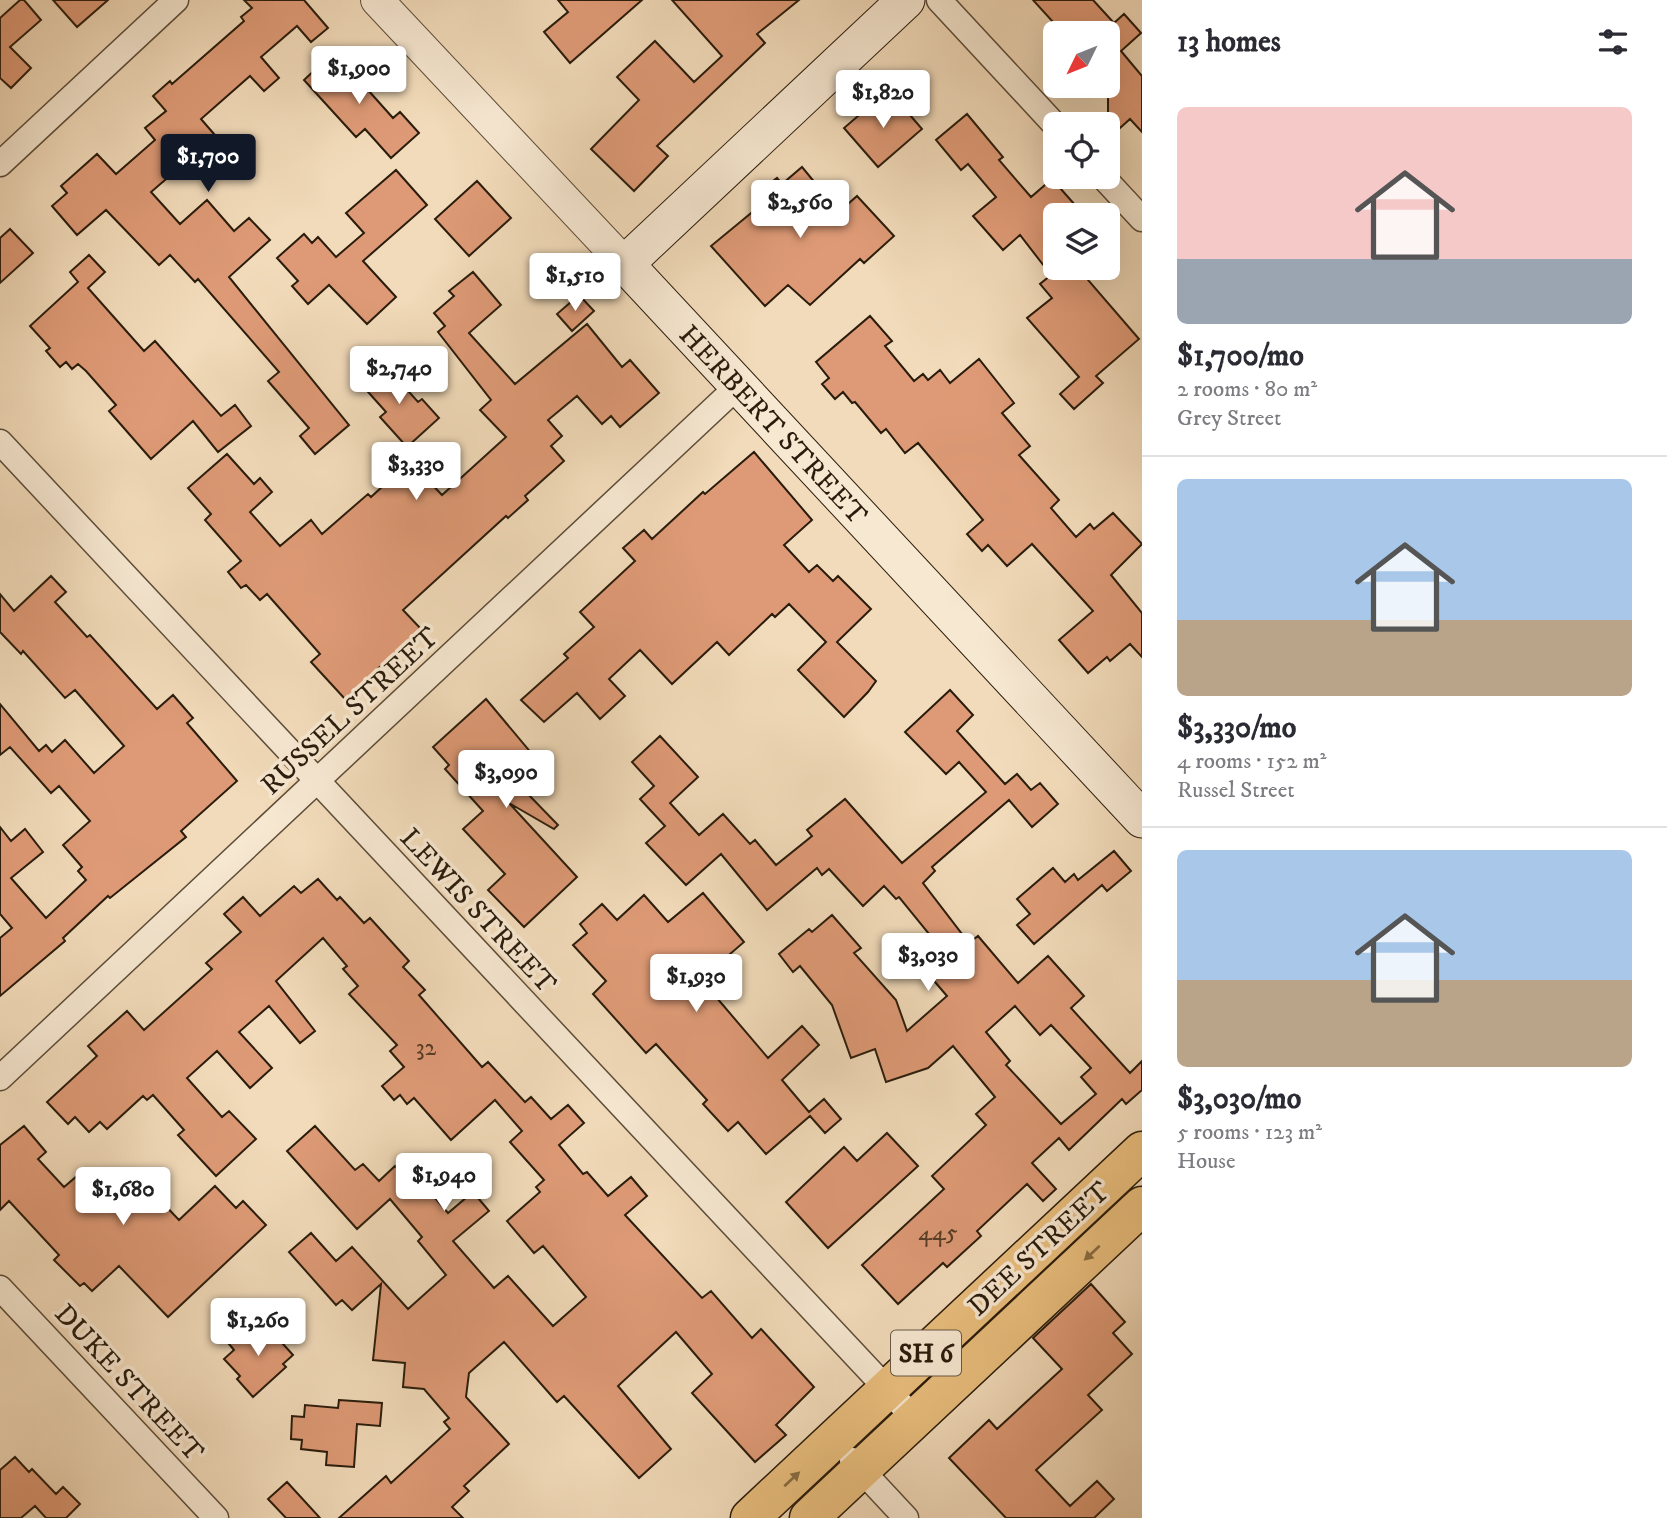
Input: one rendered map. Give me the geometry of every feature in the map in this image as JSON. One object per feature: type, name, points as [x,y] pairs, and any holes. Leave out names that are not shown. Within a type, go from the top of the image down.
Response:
[{"type":"main road","points":[[625,264],[895,4]]},
{"type":"main road","name":"HERBERT STREET","points":[[625,264],[1142,819]]},
{"type":"main road","name":"DEE STREET","points":[[750,1518],[1142,1151]]},
{"type":"main road","name":"DEE STREET","points":[[809,1518],[1142,1206]]},
{"type":"street","points":[[0,164],[176,0]]},
{"type":"street","name":"HERBERT STREET","points":[[377,0],[625,264]]},
{"type":"street","points":[[939,0],[1043,112]]},
{"type":"street","points":[[1114,189],[1142,219]]},
{"type":"street","name":"RUSSEL STREET","points":[[0,1078],[738,386]]},
{"type":"street","name":"LEWIS STREET","points":[[0,442],[915,1419]]},
{"type":"street","name":"DUKE STREET","points":[[0,1288],[216,1518]]},
{"type":"street","points":[[834,1440],[906,1518]]},
{"type":"building","points":[[20,0],[24,0],[41,20],[10,47],[31,68],[11,88],[0,78],[0,18]]},
{"type":"building","points":[[53,0],[108,0],[77,27]]},
{"type":"building","points":[[244,0],[304,0],[328,28],[311,42],[297,26],[261,57],[279,78],[264,91],[250,76],[201,119],[234,157],[214,175],[199,158],[183,173],[179,168],[151,192],[180,224],[207,200],[234,231],[249,218],[270,240],[229,277],[349,425],[315,454],[300,436],[309,428],[268,381],[279,372],[198,279],[195,282],[170,255],[159,265],[106,210],[77,235],[52,206],[67,193],[61,186],[97,154],[116,174],[155,140],[145,128],[166,111],[153,96],[170,81],[172,84],[244,21],[241,17],[252,8]]},
{"type":"building","points":[[558,0],[642,0],[570,63],[544,32],[568,12]]},
{"type":"building","points":[[672,0],[799,0],[757,34],[765,43],[657,146],[668,156],[634,191],[591,149],[639,100],[617,77],[655,41],[694,82],[722,56]]},
{"type":"building","points":[[1033,0],[1093,0],[1112,21],[1052,21]]},
{"type":"building","points":[[1124,14],[1141,33],[1121,51],[1142,76],[1142,132],[1130,119],[1120,128],[1120,112],[1108,112],[1108,98],[1120,98],[1120,21],[1116,21]]},
{"type":"building","points":[[334,52],[393,118],[400,112],[419,133],[391,158],[365,129],[356,137],[304,80]]},
{"type":"building","points":[[897,100],[922,129],[878,167],[844,128],[873,103],[876,106],[881,101],[888,108]]},
{"type":"building","points":[[967,114],[1003,157],[999,160],[1031,197],[1043,187],[1043,189],[1061,189],[1073,203],[1043,203],[1043,265],[1020,235],[1003,250],[973,216],[996,197],[968,164],[961,170],[936,140]]},
{"type":"building","points":[[802,167],[839,212],[857,196],[894,236],[864,263],[860,259],[810,305],[788,285],[765,306],[711,246],[762,204],[755,195],[777,178],[782,184]]},
{"type":"building","points":[[396,170],[427,205],[363,261],[396,297],[367,324],[329,285],[308,304],[292,286],[298,281],[277,258],[304,234],[312,243],[318,237],[336,257],[364,233],[346,213]]},
{"type":"building","points":[[477,181],[511,218],[469,256],[435,219]]},
{"type":"building","points":[[10,229],[33,253],[0,283],[0,238]]},
{"type":"building","points":[[89,255],[105,272],[88,288],[144,351],[155,341],[221,416],[235,405],[251,426],[218,452],[193,421],[151,459],[109,411],[116,405],[86,371],[78,364],[72,369],[66,362],[60,367],[46,351],[50,348],[30,326],[78,282],[70,272]]},
{"type":"building","points":[[473,272],[501,305],[469,333],[515,384],[587,324],[622,367],[630,360],[659,393],[620,427],[611,416],[602,424],[577,396],[548,420],[562,436],[551,446],[564,461],[525,496],[528,500],[508,518],[506,516],[403,610],[421,629],[345,699],[311,662],[320,654],[267,594],[260,600],[246,585],[241,588],[228,572],[241,561],[205,520],[211,514],[188,488],[227,454],[254,484],[260,478],[272,492],[250,512],[280,546],[311,520],[322,534],[368,494],[371,497],[410,461],[442,495],[506,437],[480,410],[491,400],[438,332],[445,326],[434,313],[454,296],[449,291]]},
{"type":"building","points":[[1045,280],[1088,280],[1139,339],[1096,376],[1103,383],[1074,409],[1060,394],[1079,377],[1027,318],[1052,298],[1040,284]]},
{"type":"building","points":[[579,295],[594,311],[572,331],[557,314]]},
{"type":"building","points":[[870,316],[892,341],[885,346],[914,381],[923,374],[928,380],[940,370],[950,383],[979,359],[1014,403],[1002,413],[1030,446],[1019,455],[1059,500],[1051,508],[1076,537],[1090,524],[1094,529],[1113,513],[1142,544],[1111,575],[1142,613],[1142,657],[1130,644],[1110,661],[1107,657],[1088,673],[1059,640],[1093,611],[1032,544],[1007,566],[988,545],[982,551],[967,534],[983,520],[918,443],[905,453],[886,429],[881,433],[843,392],[835,399],[822,384],[829,378],[816,362]]},
{"type":"building","points":[[384,364],[418,402],[422,399],[439,418],[407,447],[380,417],[386,412],[361,384]]},
{"type":"building","points":[[754,452],[812,520],[784,545],[809,572],[817,565],[833,581],[838,576],[871,609],[837,642],[876,681],[868,692],[844,717],[798,670],[826,642],[789,604],[775,617],[772,614],[729,655],[717,642],[672,684],[640,650],[609,679],[625,696],[600,719],[577,693],[544,722],[521,700],[568,658],[564,654],[594,627],[580,612],[635,561],[623,548],[644,530],[652,539],[703,492],[705,494]]},
{"type":"building","points":[[51,576],[66,592],[55,602],[87,637],[90,635],[157,709],[173,695],[193,718],[187,723],[237,781],[181,831],[186,837],[110,898],[108,896],[63,938],[65,941],[0,996],[0,938],[12,928],[0,914],[0,827],[11,841],[25,829],[43,852],[11,878],[46,918],[86,880],[78,871],[82,867],[63,845],[90,821],[59,786],[51,793],[10,747],[0,755],[0,704],[39,751],[46,745],[52,752],[65,740],[94,773],[124,746],[75,690],[65,698],[23,651],[21,654],[0,632],[0,594],[14,611]]},
{"type":"building","points":[[950,690],[973,715],[957,731],[1005,784],[1017,774],[1031,790],[1040,783],[1058,804],[1032,827],[1009,800],[932,867],[935,871],[923,883],[969,943],[978,936],[1018,983],[1048,956],[1084,996],[1071,1008],[1130,1073],[1142,1061],[1142,1090],[1126,1104],[1122,1099],[1069,1150],[1059,1138],[1032,1163],[1056,1189],[1043,1201],[1027,1184],[977,1231],[981,1236],[947,1267],[943,1263],[898,1304],[862,1265],[944,1189],[932,1176],[986,1125],[976,1114],[995,1097],[953,1046],[928,1068],[886,1082],[875,1049],[851,1058],[832,1005],[800,966],[793,972],[779,954],[809,929],[812,932],[832,915],[861,948],[854,953],[896,1000],[907,1031],[947,996],[923,968],[943,951],[899,897],[896,899],[884,886],[863,906],[829,869],[822,875],[817,868],[767,910],[721,854],[686,885],[646,843],[665,826],[640,799],[654,786],[632,762],[660,736],[698,777],[670,803],[699,835],[723,814],[750,844],[755,840],[776,865],[812,836],[807,830],[845,799],[902,863],[986,792],[959,762],[946,774],[905,732]],"holes":[[[1015,1006],[1040,1035],[1051,1025],[1091,1068],[1081,1077],[1096,1094],[1061,1124],[1006,1065],[1010,1061],[986,1032]]]},
{"type":"building","points":[[486,699],[548,773],[525,791],[558,825],[554,829],[509,803],[577,877],[524,927],[488,890],[505,874],[463,829],[483,811],[445,769],[449,765],[433,747]]},
{"type":"building","points":[[1114,851],[1131,871],[1107,891],[1102,885],[1034,944],[1017,925],[1030,914],[1017,899],[1053,868],[1065,882],[1074,874],[1078,880]]},
{"type":"building","points":[[318,879],[337,900],[340,897],[364,923],[370,918],[409,961],[403,967],[425,990],[419,995],[482,1067],[488,1062],[525,1102],[531,1097],[551,1119],[568,1105],[584,1123],[559,1145],[583,1174],[587,1172],[608,1196],[631,1177],[647,1196],[625,1215],[702,1298],[711,1291],[752,1338],[761,1329],[814,1387],[776,1425],[786,1435],[755,1462],[692,1393],[712,1374],[676,1332],[618,1386],[671,1449],[639,1478],[564,1396],[557,1402],[504,1342],[469,1373],[466,1397],[509,1444],[464,1486],[469,1491],[452,1507],[463,1518],[339,1518],[386,1476],[391,1483],[450,1429],[444,1422],[449,1418],[424,1389],[403,1387],[405,1363],[373,1360],[381,1284],[352,1310],[342,1300],[336,1305],[289,1252],[311,1233],[336,1261],[352,1247],[408,1309],[446,1275],[418,1241],[422,1237],[390,1199],[357,1229],[287,1151],[315,1126],[355,1170],[363,1164],[379,1181],[395,1166],[417,1191],[424,1185],[448,1213],[473,1192],[489,1211],[453,1241],[494,1288],[508,1276],[553,1326],[586,1297],[543,1246],[534,1253],[507,1221],[540,1192],[536,1187],[544,1180],[510,1142],[522,1131],[495,1100],[451,1140],[414,1098],[407,1104],[400,1095],[394,1100],[382,1086],[404,1067],[390,1051],[397,1045],[349,994],[358,986],[343,969],[347,966],[323,938],[276,981],[315,1031],[300,1043],[269,1006],[239,1032],[272,1068],[250,1088],[217,1051],[187,1078],[222,1117],[229,1111],[256,1139],[216,1176],[178,1135],[184,1130],[153,1095],[147,1100],[143,1096],[107,1129],[100,1122],[89,1132],[75,1117],[68,1124],[47,1102],[97,1056],[88,1046],[127,1011],[144,1030],[212,969],[206,963],[241,932],[224,914],[243,897],[260,916],[294,886],[301,893]]},
{"type":"building","points":[[703,893],[744,942],[730,954],[740,966],[711,991],[768,1058],[802,1026],[819,1045],[782,1080],[809,1112],[824,1099],[841,1119],[825,1133],[810,1116],[766,1154],[738,1122],[728,1131],[703,1104],[707,1100],[656,1044],[646,1053],[593,994],[606,981],[573,945],[587,933],[580,924],[602,904],[617,920],[644,895],[668,922]]},
{"type":"building","points":[[24,1126],[46,1152],[38,1159],[64,1187],[77,1176],[90,1190],[107,1173],[128,1195],[142,1181],[179,1220],[215,1186],[236,1208],[243,1201],[266,1225],[168,1317],[119,1266],[92,1291],[84,1283],[80,1286],[54,1260],[59,1255],[9,1201],[0,1210],[0,1145]]},
{"type":"building","points":[[887,1133],[918,1166],[828,1248],[786,1202],[844,1147],[857,1161]]},
{"type":"building","points":[[1091,1284],[1125,1322],[1113,1333],[1132,1354],[1088,1395],[1102,1410],[1036,1470],[1070,1506],[1097,1481],[1114,1499],[1094,1518],[1006,1518],[949,1458],[989,1420],[997,1429],[1062,1369],[1033,1338]]},
{"type":"building","points":[[264,1323],[293,1355],[283,1364],[286,1367],[253,1397],[237,1379],[240,1376],[224,1359],[234,1350],[229,1344],[246,1328],[251,1335]]},
{"type":"building","points":[[339,1400],[382,1403],[380,1426],[357,1424],[354,1467],[326,1465],[327,1452],[301,1449],[302,1440],[291,1439],[292,1416],[304,1417],[305,1405],[338,1408]]},
{"type":"building","points":[[15,1457],[29,1472],[32,1469],[56,1494],[63,1487],[80,1504],[66,1518],[46,1518],[35,1506],[21,1518],[0,1518],[0,1470]]},
{"type":"building","points":[[287,1482],[320,1518],[286,1518],[268,1499]]}]
